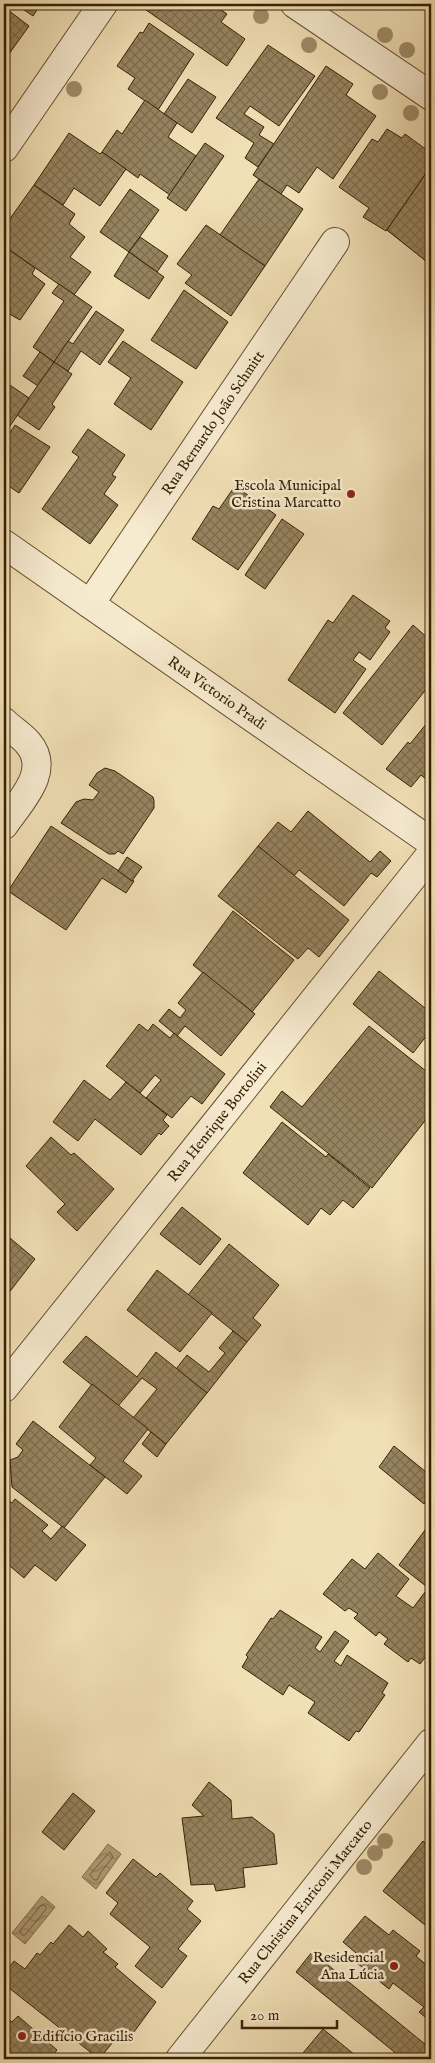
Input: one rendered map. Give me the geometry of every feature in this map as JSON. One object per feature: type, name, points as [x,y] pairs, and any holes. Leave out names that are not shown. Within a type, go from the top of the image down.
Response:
[{"type":"street","points":[[4,148],[103,4]]},
{"type":"street","points":[[295,4],[431,96]]},
{"type":"street","name":"Rua Bernardo João Schmitt","points":[[90,604],[335,242]]},
{"type":"street","name":"Rua Victorio Pradi","points":[[4,544],[431,842]]},
{"type":"street","points":[[4,722],[28,743],[37,759],[36,777],[4,825]]},
{"type":"street","name":"Rua Henrique Bortolini","points":[[4,1388],[431,854]]},
{"type":"street","name":"Rua Christina Enriconi Marcatto","points":[[180,2059],[431,1743]]},
{"type":"water","points":[[108,1844],[121,1854],[96,1889],[82,1877]]},
{"type":"water","points":[[42,1896],[55,1907],[25,1944],[12,1933]]},
{"type":"building","points":[[15,4],[41,4],[33,16]]},
{"type":"building","points":[[151,4],[213,4],[227,14],[221,22],[245,39],[227,66],[146,10]]},
{"type":"building","points":[[4,7],[29,26],[4,61]]},
{"type":"building","points":[[149,23],[194,54],[158,110],[128,89],[135,78],[117,66],[140,32],[143,33]]},
{"type":"building","points":[[268,45],[315,76],[279,126],[250,106],[244,114],[264,127],[259,135],[274,144],[258,167],[245,158],[254,143],[216,118]]},
{"type":"building","points":[[326,66],[353,84],[346,95],[376,116],[333,179],[317,167],[299,193],[287,185],[281,194],[253,175]]},
{"type":"building","points":[[188,79],[216,97],[192,133],[164,114]]},
{"type":"building","points":[[145,100],[177,123],[168,137],[196,156],[170,195],[140,174],[138,178],[102,152],[117,130],[122,134]]},
{"type":"building","points":[[387,129],[402,138],[405,134],[431,153],[431,166],[386,231],[363,217],[369,208],[339,187],[372,139],[378,142]]},
{"type":"building","points":[[69,133],[100,154],[102,152],[126,169],[100,206],[74,188],[63,205],[34,185]]},
{"type":"building","points":[[205,143],[224,156],[186,211],[167,198]]},
{"type":"building","points":[[429,169],[431,171],[431,265],[387,230]]},
{"type":"building","points":[[429,169],[431,171],[431,265],[387,230]]},
{"type":"building","points":[[259,179],[303,209],[265,266],[220,235]]},
{"type":"building","points":[[34,185],[75,214],[69,224],[85,237],[70,257],[91,272],[74,295],[4,246],[4,227]]},
{"type":"building","points":[[130,189],[159,210],[129,252],[100,232]]},
{"type":"building","points":[[206,225],[265,266],[231,316],[185,283],[192,275],[177,264]]},
{"type":"building","points":[[140,237],[168,256],[157,272],[129,252]]},
{"type":"building","points":[[4,246],[35,268],[32,274],[45,284],[20,320],[6,312],[4,315]]},
{"type":"building","points":[[129,252],[164,277],[149,299],[114,276]]},
{"type":"building","points":[[59,284],[92,307],[54,362],[33,347],[64,301],[52,293]]},
{"type":"building","points":[[184,290],[228,322],[196,369],[151,340]]},
{"type":"building","points":[[96,311],[124,330],[100,365],[81,351],[68,371],[54,362],[68,341],[73,344]]},
{"type":"building","points":[[123,341],[183,382],[151,430],[114,404],[131,378],[108,362]]},
{"type":"building","points":[[40,352],[54,362],[38,386],[23,376]]},
{"type":"building","points":[[54,362],[72,374],[52,404],[55,407],[39,430],[17,415]]},
{"type":"building","points":[[4,381],[29,398],[4,435]]},
{"type":"building","points":[[15,425],[50,447],[19,493],[4,483],[4,442]]},
{"type":"building","points":[[88,429],[125,455],[112,475],[116,477],[104,494],[118,505],[90,544],[42,509],[79,457],[72,452]]},
{"type":"building","points":[[235,486],[276,515],[238,570],[192,539],[213,506],[219,509]]},
{"type":"building","points":[[282,519],[304,534],[265,589],[245,575]]},
{"type":"building","points":[[353,595],[390,621],[385,628],[390,632],[370,660],[359,652],[353,660],[366,669],[335,713],[288,680],[328,620],[333,623]]},
{"type":"building","points":[[413,625],[431,639],[431,683],[382,745],[343,713]]},
{"type":"building","points":[[431,718],[431,777],[428,781],[421,775],[411,787],[386,769]]},
{"type":"building","points":[[105,768],[115,771],[153,797],[154,801],[154,808],[123,854],[118,851],[115,854],[109,854],[61,823],[76,802],[84,799],[93,800],[99,792],[89,785],[97,773]]},
{"type":"building","points":[[308,811],[370,862],[380,851],[391,861],[377,877],[371,873],[344,906],[299,870],[294,876],[258,846],[278,822],[291,832]]},
{"type":"building","points":[[51,826],[134,881],[126,893],[102,878],[66,930],[8,891]]},
{"type":"building","points":[[258,846],[349,920],[319,957],[308,948],[298,959],[218,896]]},
{"type":"building","points":[[127,857],[142,867],[132,881],[118,871]]},
{"type":"building","points":[[233,911],[294,960],[252,1012],[193,965]]},
{"type":"building","points":[[379,971],[431,1013],[431,1030],[413,1053],[353,1004]]},
{"type":"building","points":[[203,972],[255,1014],[221,1056],[185,1026],[177,1036],[159,1021],[169,1009],[180,1018],[186,1010],[178,1003]]},
{"type":"building","points":[[139,1024],[148,1031],[153,1024],[170,1038],[174,1033],[225,1074],[202,1104],[191,1096],[172,1118],[146,1098],[161,1080],[155,1075],[140,1093],[106,1066]]},
{"type":"building","points":[[369,1026],[431,1075],[431,1113],[372,1188],[270,1107],[282,1091],[302,1107]]},
{"type":"building","points":[[84,1080],[110,1100],[126,1082],[167,1115],[163,1120],[169,1126],[161,1135],[159,1133],[141,1155],[95,1119],[78,1141],[53,1122]]},
{"type":"building","points":[[282,1122],[326,1157],[328,1154],[370,1188],[353,1208],[343,1200],[330,1215],[321,1208],[308,1225],[243,1173]]},
{"type":"building","points":[[51,1137],[71,1155],[74,1153],[114,1189],[77,1231],[57,1212],[65,1204],[26,1166]]},
{"type":"building","points":[[182,1207],[221,1239],[200,1265],[160,1234]]},
{"type":"building","points":[[4,1233],[35,1259],[4,1299]]},
{"type":"building","points":[[229,1244],[279,1285],[253,1318],[261,1325],[247,1342],[188,1295]]},
{"type":"building","points":[[157,1270],[212,1313],[180,1352],[127,1310]]},
{"type":"building","points":[[233,1331],[247,1342],[207,1393],[176,1369],[187,1355],[209,1372],[225,1353],[219,1348]]},
{"type":"building","points":[[86,1336],[137,1377],[156,1352],[207,1393],[166,1444],[133,1418],[157,1389],[142,1378],[118,1406],[63,1362]]},
{"type":"building","points":[[92,1384],[148,1429],[123,1461],[142,1476],[127,1494],[90,1465],[96,1458],[59,1427]]},
{"type":"building","points":[[33,1421],[105,1477],[64,1528],[12,1487],[10,1460],[18,1457],[23,1450],[16,1444]]},
{"type":"building","points":[[151,1432],[166,1444],[157,1457],[142,1444]]},
{"type":"building","points":[[394,1446],[431,1476],[431,1495],[424,1504],[379,1467]]},
{"type":"building","points":[[4,1497],[12,1503],[15,1499],[48,1525],[42,1531],[51,1539],[62,1526],[86,1545],[56,1581],[35,1565],[24,1578],[4,1561]]},
{"type":"building","points":[[431,1522],[431,1590],[399,1565]]},
{"type":"building","points":[[378,1553],[409,1579],[396,1596],[413,1608],[425,1592],[431,1597],[431,1618],[429,1621],[431,1622],[431,1650],[420,1664],[411,1658],[408,1662],[384,1644],[388,1639],[379,1632],[376,1636],[354,1618],[358,1614],[349,1608],[345,1611],[323,1594],[352,1559],[365,1569]]},
{"type":"building","points":[[280,1610],[322,1637],[315,1648],[320,1652],[335,1631],[349,1641],[334,1661],[341,1666],[347,1655],[388,1683],[382,1693],[385,1695],[359,1732],[356,1731],[349,1741],[308,1713],[315,1702],[289,1685],[283,1695],[242,1667],[248,1657],[246,1655],[271,1618],[273,1619]]},
{"type":"building","points":[[209,1782],[231,1800],[232,1819],[252,1817],[274,1834],[277,1864],[243,1868],[245,1887],[216,1891],[214,1884],[191,1885],[182,1818],[204,1816],[192,1805]]},
{"type":"building","points":[[73,1793],[95,1811],[64,1850],[42,1832]]},
{"type":"building","name":"Residencial Ana Lúcia","points":[[423,1841],[431,1848],[431,1918],[425,1925],[383,1891]]},
{"type":"building","points":[[133,1859],[156,1877],[160,1873],[193,1901],[187,1909],[201,1921],[178,1949],[187,1956],[162,1988],[135,1966],[150,1947],[110,1914],[118,1903],[106,1893]]},
{"type":"building","name":"Residencial Ana Lúcia","points":[[365,1916],[389,1935],[393,1930],[420,1951],[416,1956],[431,1969],[431,2022],[419,2012],[424,2007],[393,1983],[389,1989],[357,1963],[362,1958],[343,1942]]},
{"type":"building","points":[[69,1925],[83,1937],[88,1931],[107,1949],[103,1952],[118,1964],[115,1967],[156,2002],[131,2036],[123,2030],[99,2059],[4,1984],[4,1974],[14,1961],[25,1969],[37,1953],[40,1955],[51,1942],[53,1944]]},
{"type":"building","points":[[312,1952],[431,2049],[431,2059],[403,2059],[296,1972]]},
{"type":"building","name":"Edifício Gracilis","points":[[4,2016],[12,2022],[18,2016],[57,2050],[53,2055],[58,2059],[4,2059]]},
{"type":"building","points":[[323,2029],[360,2059],[298,2059]]},
{"type":"place","name":"Escola Municipal Cristina Marcatto","points":[[351,494]]},
{"type":"place","name":"Residencial Ana Lúcia","points":[[394,1966]]},
{"type":"place","name":"Edifício Gracilis","points":[[22,2036]]}]
